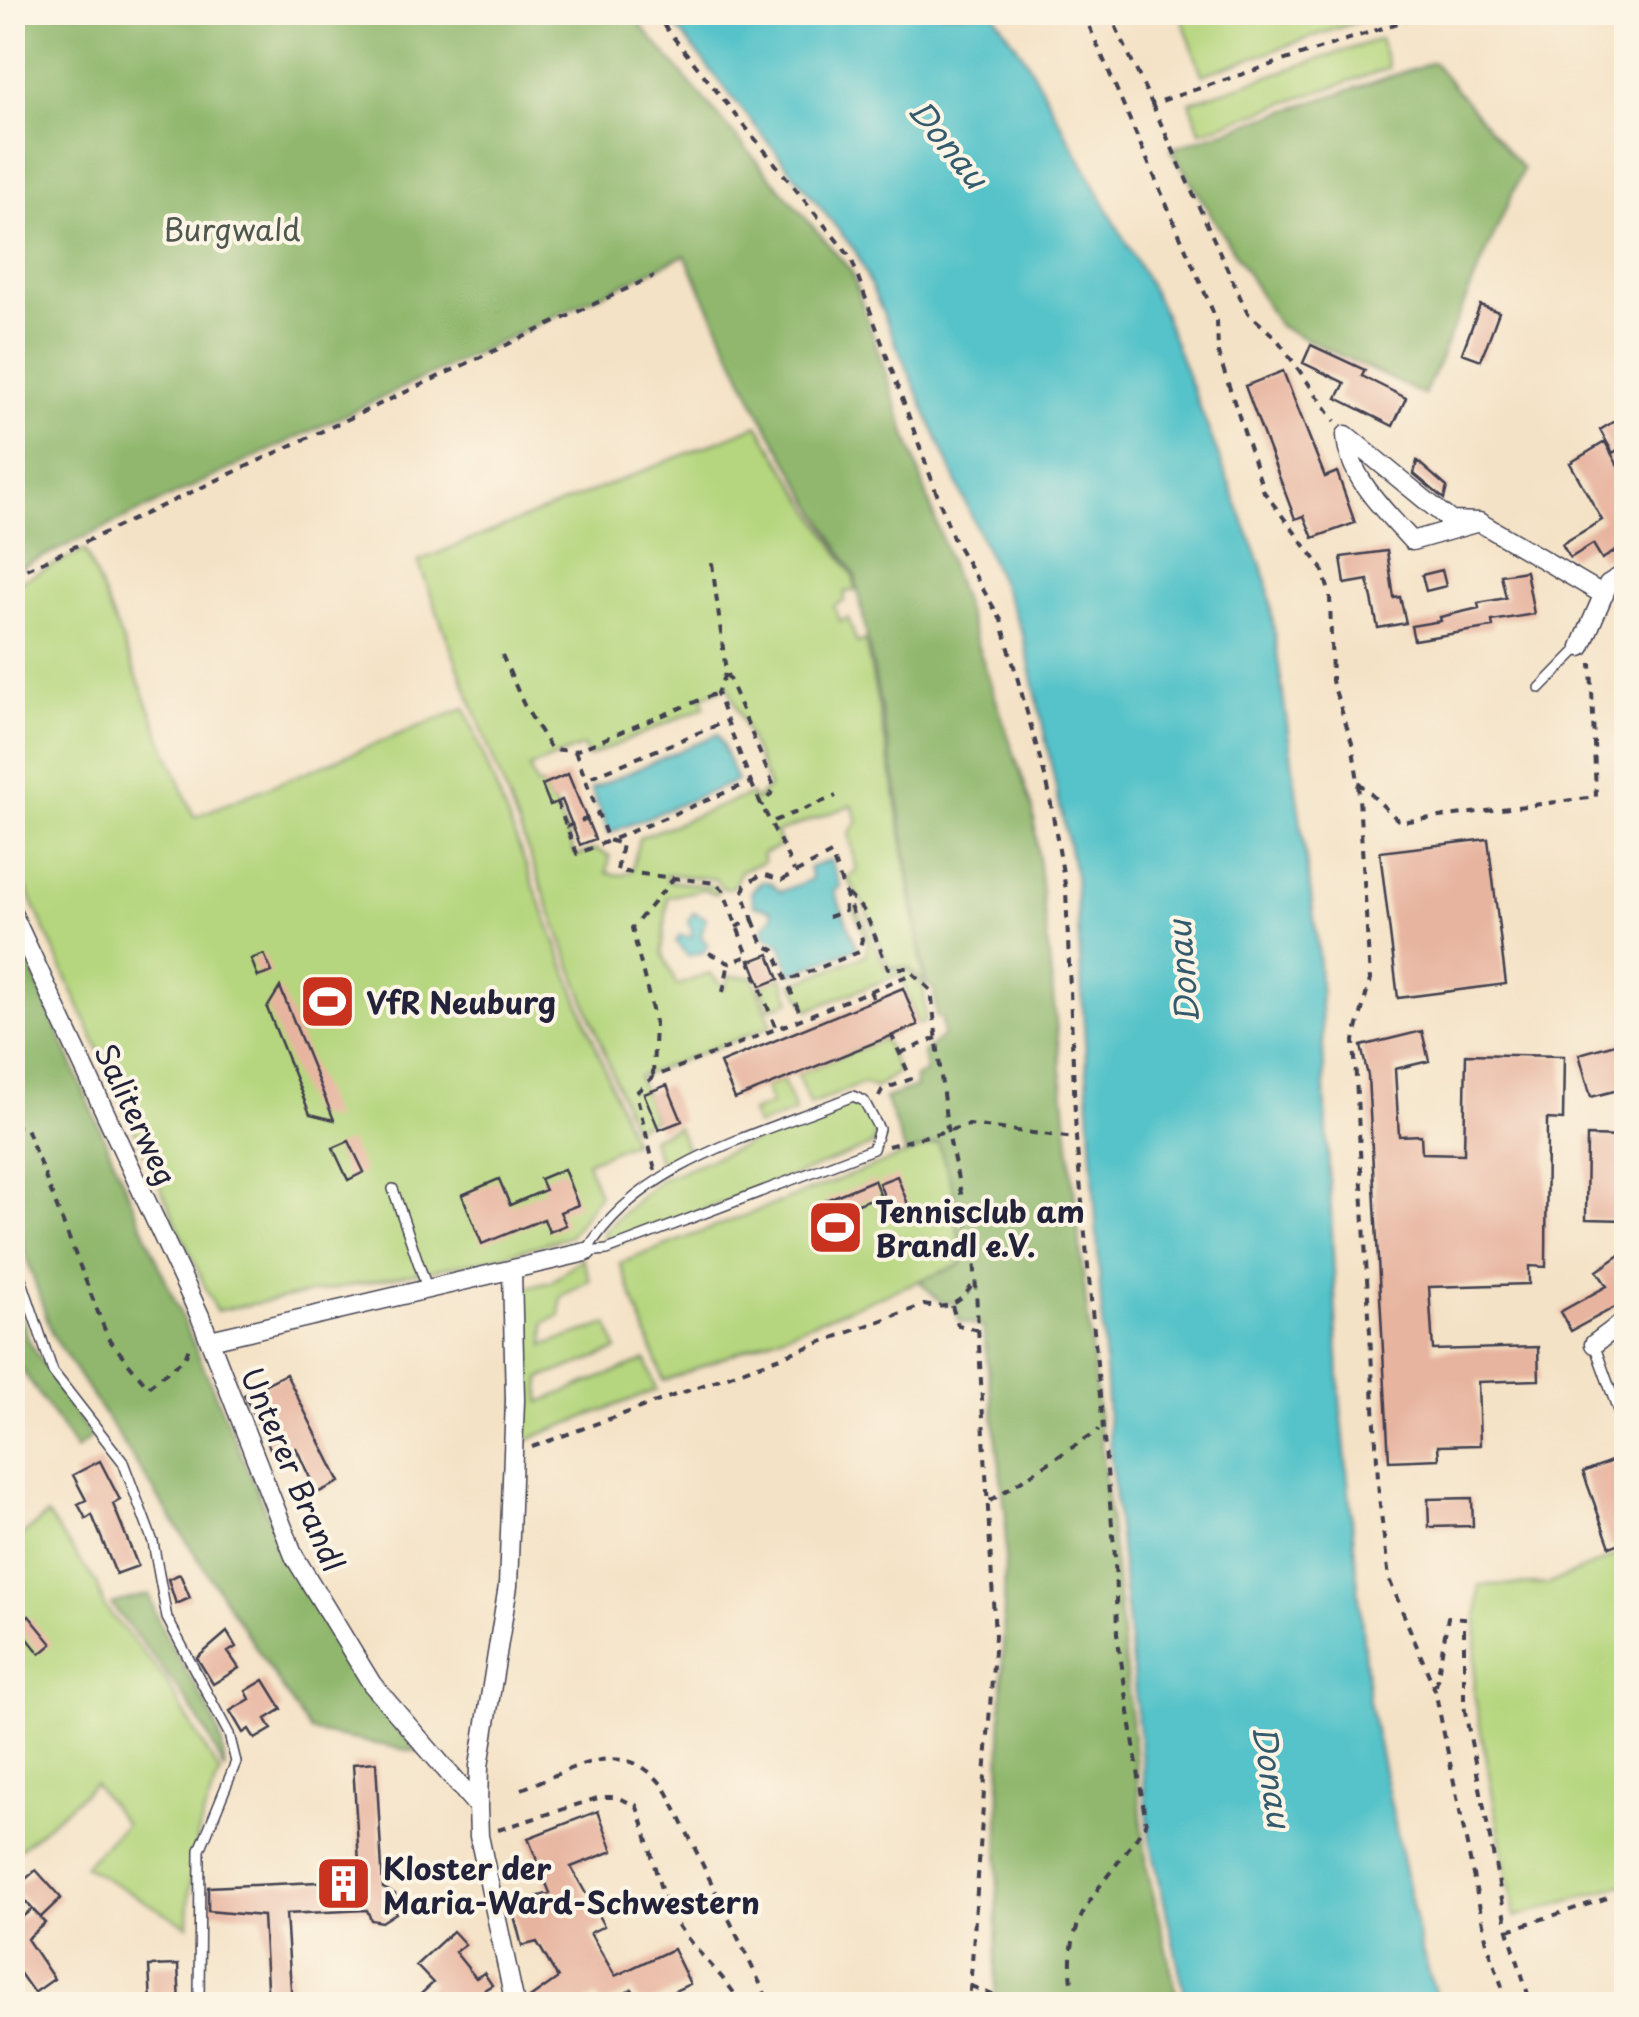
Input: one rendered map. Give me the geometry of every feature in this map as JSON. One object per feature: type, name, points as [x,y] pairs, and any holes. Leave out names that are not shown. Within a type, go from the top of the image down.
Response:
[{"type":"street","points":[[1346,435],[1347,456],[1376,501],[1412,540],[1478,522]]},
{"type":"street","points":[[1346,435],[1452,521],[1478,522],[1604,595]]},
{"type":"street","points":[[1581,647],[1608,584],[1626,573]]},
{"type":"street","name":"Saliterweg","points":[[12,912],[210,1340]]},
{"type":"street","points":[[210,1340],[586,1252]]},
{"type":"street","points":[[512,1271],[513,1454],[508,1586],[479,1766],[478,1807],[479,1836],[515,2004]]},
{"type":"street","points":[[1594,1344],[1626,1320]]},
{"type":"street","name":"Unterer Brandl","points":[[210,1340],[294,1556],[372,1684],[478,1807]]},
{"type":"lane","points":[[1540,688],[1581,647]]},
{"type":"lane","points":[[853,1096],[872,1111],[879,1130],[873,1149],[607,1250],[586,1252],[601,1226],[657,1177],[853,1096]]},
{"type":"lane","points":[[393,1188],[428,1290]]},
{"type":"lane","points":[[12,1252],[53,1372],[123,1462],[153,1542],[167,1618],[230,1734],[236,1762],[200,1850],[196,1913],[199,2004]]},
{"type":"lane","points":[[1594,1344],[1626,1433]]},
{"type":"path","points":[[653,12],[851,258],[953,538],[1001,620],[1048,787],[1066,890],[1076,1138],[1100,1430],[1115,1557],[1117,1634],[1146,1824],[1117,1869],[1080,1910],[1073,1931],[1076,2004]]},
{"type":"path","points":[[1083,12],[1217,321],[1218,352],[1264,492],[1322,568],[1330,595],[1332,681],[1352,743],[1358,781],[1370,980],[1354,1041],[1379,1497],[1389,1579],[1435,1690],[1487,1944],[1508,2004]]},
{"type":"path","points":[[1109,12],[1247,312],[1277,339],[1346,435]]},
{"type":"path","points":[[1152,104],[1431,12]]},
{"type":"path","points":[[12,576],[654,276]]},
{"type":"path","points":[[712,563],[726,672],[775,789],[761,806]]},
{"type":"path","points":[[1358,781],[1400,822],[1596,797],[1589,628]]},
{"type":"path","points":[[502,655],[524,705],[551,749],[575,752],[716,693],[726,672]]},
{"type":"path","points":[[716,693],[761,806],[774,821],[795,874]]},
{"type":"path","points":[[586,779],[727,721]]},
{"type":"path","points":[[575,752],[608,840]]},
{"type":"path","points":[[557,802],[577,854],[751,782]]},
{"type":"path","points":[[774,821],[836,796]]},
{"type":"path","points":[[566,827],[598,814]]},
{"type":"path","points":[[608,840],[622,844],[617,871],[715,884],[776,1029]]},
{"type":"path","points":[[786,981],[859,952],[862,939],[831,854],[782,880],[762,874],[745,884],[745,904],[763,945],[774,950],[786,981],[802,1018]]},
{"type":"path","points":[[654,1077],[654,1022],[632,928],[674,878]]},
{"type":"path","points":[[828,918],[845,910],[841,898],[847,895]]},
{"type":"path","points":[[847,895],[865,912],[888,968],[908,968],[931,990],[946,1128],[962,1184],[976,1279],[995,1636],[969,2004]]},
{"type":"path","points":[[736,927],[753,920]]},
{"type":"path","points":[[709,953],[729,963],[748,956]]},
{"type":"path","points":[[723,992],[729,963]]},
{"type":"path","points":[[657,1177],[636,1092],[654,1077],[912,974]]},
{"type":"path","points":[[870,991],[874,1000]]},
{"type":"path","points":[[872,1111],[882,1090],[910,1079],[892,1036]]},
{"type":"path","points":[[900,1053],[937,1038]]},
{"type":"path","points":[[12,1124],[26,1128],[108,1338],[148,1387],[185,1358],[200,1316]]},
{"type":"path","points":[[873,1149],[968,1125],[1076,1138]]},
{"type":"path","points":[[513,1454],[924,1305],[952,1306],[964,1299],[976,1279]]},
{"type":"path","points":[[952,1306],[958,1325],[979,1330]]},
{"type":"path","points":[[990,1501],[1100,1430]]},
{"type":"path","points":[[1435,1690],[1448,1617],[1464,1618],[1464,1706],[1508,1930],[1531,2004]]},
{"type":"path","points":[[522,1789],[612,1757],[645,1766],[668,1793],[770,2004]]},
{"type":"path","points":[[479,1836],[601,1797],[616,1797],[636,1805],[660,1893],[676,1922],[741,2004]]},
{"type":"path","points":[[1508,1930],[1626,1892]]},
{"type":"path","points":[[971,1986],[1014,2004]]},
{"type":"green space","name":"Burgwald","points":[[12,13],[630,13],[851,271],[1033,809],[1147,1868],[1179,2004],[1155,2004],[1151,1997],[1144,2004],[995,2004],[1006,1517],[983,1327],[959,1321],[954,1303],[942,1303],[919,1281],[962,1264],[954,1191],[938,1143],[906,1154],[885,1098],[916,1087],[915,1077],[926,1072],[923,1053],[943,1036],[942,1019],[936,1017],[934,989],[926,984],[896,785],[855,576],[760,414],[685,255],[13,571]]},
{"type":"green space","points":[[1180,13],[1373,16],[1202,75]]},
{"type":"green space","points":[[1380,39],[1389,68],[1200,132],[1190,102]]},
{"type":"green space","points":[[1433,62],[1523,169],[1424,395],[1279,326],[1171,149]]},
{"type":"green space","points":[[758,425],[853,576],[856,591],[845,592],[844,601],[834,606],[840,621],[848,618],[857,643],[865,640],[894,786],[924,983],[908,967],[889,967],[864,905],[847,878],[857,870],[849,834],[858,821],[852,805],[776,833],[781,846],[762,854],[764,862],[741,870],[734,886],[725,889],[715,879],[666,874],[667,881],[715,886],[719,891],[716,894],[704,889],[668,897],[662,952],[677,986],[709,973],[725,988],[729,976],[753,977],[772,1026],[638,1077],[654,1119],[633,1128],[418,561]],"holes":[[[728,686],[769,787],[755,801],[751,794],[639,838],[632,870],[622,875],[607,873],[610,856],[595,849],[576,856],[554,803],[550,804],[542,785],[537,786],[529,768],[583,746],[588,757],[705,707],[702,697]]]},
{"type":"green space","name":"VfR Neuburg","points":[[85,550],[194,817],[465,708],[633,1142],[587,1162],[599,1195],[569,1237],[490,1259],[216,1311],[13,859],[12,585]]},
{"type":"green space","points":[[857,907],[886,969],[907,969],[924,988],[925,1022],[918,1025],[900,974],[809,1010],[793,984],[865,955],[868,944],[853,908]]},
{"type":"green space","points":[[12,925],[287,1560],[365,1689],[418,1752],[310,1731],[52,1334],[13,1217],[13,1121],[18,1111],[12,1104]]},
{"type":"green space","points":[[782,977],[791,1001],[770,1009],[761,986]]},
{"type":"green space","points":[[884,1039],[898,1072],[875,1088],[864,1083],[810,1105],[797,1074]]},
{"type":"green space","points":[[783,1080],[795,1112],[756,1126],[751,1112],[771,1104],[765,1087]]},
{"type":"green space","points":[[853,1101],[865,1108],[876,1135],[871,1146],[607,1247],[603,1241],[606,1229],[659,1180]]},
{"type":"green space","points":[[678,1127],[689,1155],[661,1167],[651,1138]]},
{"type":"green space","name":"Tennisclub am Brandl e.V.","points":[[938,1142],[954,1191],[962,1264],[664,1381],[620,1263]]},
{"type":"green space","points":[[582,1258],[590,1280],[561,1297],[560,1316],[545,1322],[544,1345],[608,1324],[617,1350],[541,1378],[540,1402],[646,1360],[656,1390],[518,1443],[519,1289],[551,1282]]},
{"type":"green space","points":[[12,1288],[29,1341],[91,1437],[76,1450],[13,1356]]},
{"type":"green space","points":[[47,1515],[97,1584],[104,1606],[165,1679],[220,1774],[195,1848],[188,1926],[84,1866],[125,1824],[94,1784],[20,1849],[13,1843],[12,1544]]},
{"type":"green space","points":[[1626,1551],[1626,1884],[1515,1917],[1474,1693],[1479,1585],[1549,1584]]},
{"type":"green space","points":[[149,1594],[167,1638],[216,1727],[224,1771],[189,1704],[111,1604]]},
{"type":"water","name":"Donau","points":[[665,13],[994,13],[1025,58],[1160,305],[1267,581],[1318,946],[1340,1398],[1369,1701],[1421,1948],[1439,2004],[1187,2004],[1150,1839],[1110,1451],[1075,876],[1023,634],[856,252]]},
{"type":"water","points":[[718,734],[737,781],[609,833],[591,789]]},
{"type":"water","points":[[830,860],[841,887],[834,890],[857,948],[791,974],[781,944],[764,935],[764,926],[773,916],[771,910],[754,905],[751,892],[761,882],[770,882],[780,892],[812,879],[809,868]]},
{"type":"water","points":[[694,912],[706,918],[701,936],[708,945],[704,952],[688,956],[676,942],[680,935],[693,937],[688,920]]},
{"type":"building","points":[[1480,305],[1499,312],[1481,360],[1462,353]]},
{"type":"building","points":[[1311,345],[1365,370],[1362,376],[1406,398],[1393,426],[1337,398],[1345,383],[1303,363]]},
{"type":"building","points":[[1283,371],[1325,477],[1337,472],[1355,523],[1313,538],[1304,516],[1295,519],[1245,386]]},
{"type":"building","points":[[1626,414],[1626,444],[1613,453],[1600,430]]},
{"type":"building","points":[[1605,442],[1626,480],[1626,545],[1602,559],[1593,544],[1570,558],[1562,544],[1602,520],[1570,463]]},
{"type":"building","points":[[1417,461],[1447,487],[1444,499],[1414,474]]},
{"type":"building","points":[[1387,551],[1394,598],[1400,597],[1406,623],[1378,628],[1368,580],[1345,584],[1341,557]]},
{"type":"building","points":[[1442,570],[1446,586],[1426,591],[1422,575]]},
{"type":"building","points":[[1526,571],[1534,614],[1492,621],[1493,627],[1414,640],[1411,626],[1441,621],[1440,617],[1479,608],[1478,603],[1506,598],[1501,575]]},
{"type":"building","points":[[568,774],[595,839],[580,845],[562,800],[550,805],[542,785]]},
{"type":"building","points":[[1488,839],[1506,984],[1398,998],[1380,852]]},
{"type":"building","points":[[264,954],[272,972],[258,977],[251,959]]},
{"type":"building","points":[[769,954],[779,979],[761,986],[751,961]]},
{"type":"building","points":[[280,987],[334,1120],[310,1114],[267,1008]]},
{"type":"building","points":[[903,988],[918,1025],[735,1099],[720,1063]]},
{"type":"building","points":[[1422,1031],[1429,1061],[1395,1069],[1399,1136],[1421,1135],[1422,1153],[1464,1154],[1466,1054],[1564,1056],[1563,1120],[1547,1119],[1546,1267],[1529,1266],[1529,1284],[1429,1287],[1433,1350],[1538,1347],[1539,1380],[1478,1382],[1480,1445],[1438,1446],[1439,1459],[1389,1461],[1368,1076],[1361,1046]]},
{"type":"building","points":[[1626,1041],[1626,1088],[1591,1097],[1579,1054]]},
{"type":"building","points":[[667,1085],[682,1121],[659,1130],[644,1094]]},
{"type":"building","points":[[1587,1136],[1626,1137],[1626,1220],[1586,1219]]},
{"type":"building","points":[[349,1141],[364,1172],[348,1180],[333,1148]]},
{"type":"building","points":[[564,1169],[578,1205],[560,1212],[566,1225],[549,1232],[544,1219],[482,1244],[462,1195],[499,1179],[510,1205],[545,1190],[540,1179]]},
{"type":"building","points":[[897,1176],[911,1212],[893,1220],[879,1183]]},
{"type":"building","points":[[874,1180],[880,1195],[832,1215],[826,1200]]},
{"type":"building","points":[[1626,1251],[1626,1301],[1571,1331],[1560,1312],[1607,1286],[1597,1271]]},
{"type":"building","points":[[286,1374],[340,1482],[317,1493],[296,1448],[275,1458],[244,1395]]},
{"type":"building","points":[[1614,1460],[1626,1493],[1626,1541],[1610,1547],[1583,1472]]},
{"type":"building","points":[[100,1461],[120,1500],[113,1504],[138,1566],[116,1574],[92,1515],[86,1519],[78,1504],[86,1500],[73,1475]]},
{"type":"building","points":[[1472,1498],[1473,1526],[1429,1527],[1428,1499]]},
{"type":"building","points":[[180,1574],[190,1598],[176,1604],[168,1579]]},
{"type":"building","points":[[29,1616],[52,1644],[40,1654],[17,1625]]},
{"type":"building","points":[[227,1632],[236,1647],[228,1652],[239,1668],[213,1684],[197,1658]]},
{"type":"building","points":[[264,1680],[282,1709],[266,1719],[272,1729],[255,1739],[249,1729],[243,1733],[230,1711],[250,1699],[246,1691]]},
{"type":"building","name":"Kloster der Maria-Ward-Schwestern","points":[[376,1762],[383,1888],[395,1894],[396,1913],[382,1922],[371,1920],[367,1910],[286,1914],[292,2004],[268,2004],[263,1916],[208,1911],[208,1887],[360,1880],[353,1764]]},
{"type":"building","points":[[598,1811],[613,1851],[571,1867],[604,1926],[590,1933],[615,1976],[673,1949],[690,1984],[647,2004],[640,2004],[632,1989],[607,2004],[600,2004],[596,1996],[585,2004],[527,2004],[527,2000],[558,1978],[537,1942],[522,1946],[511,1904],[550,1893],[528,1838]]},
{"type":"building","points":[[36,1870],[61,1898],[40,1918],[45,1923],[27,1939],[54,1979],[34,1993],[12,1962],[12,1917],[16,1922],[32,1909],[40,1917],[14,1889]]},
{"type":"building","points":[[453,1931],[465,1944],[455,1952],[476,1978],[484,1973],[492,1985],[461,2004],[410,2004],[433,1983],[416,1965]]},
{"type":"building","points":[[178,1965],[180,2004],[151,2004],[149,1966]]},
{"type":"place","name":"VfR Neuburg","points":[[327,1001]]},
{"type":"place","name":"Tennisclub am Brandl e.V.","points":[[836,1227]]},
{"type":"place","name":"Kloster der Maria-Ward-Schwestern","points":[[344,1884]]}]
